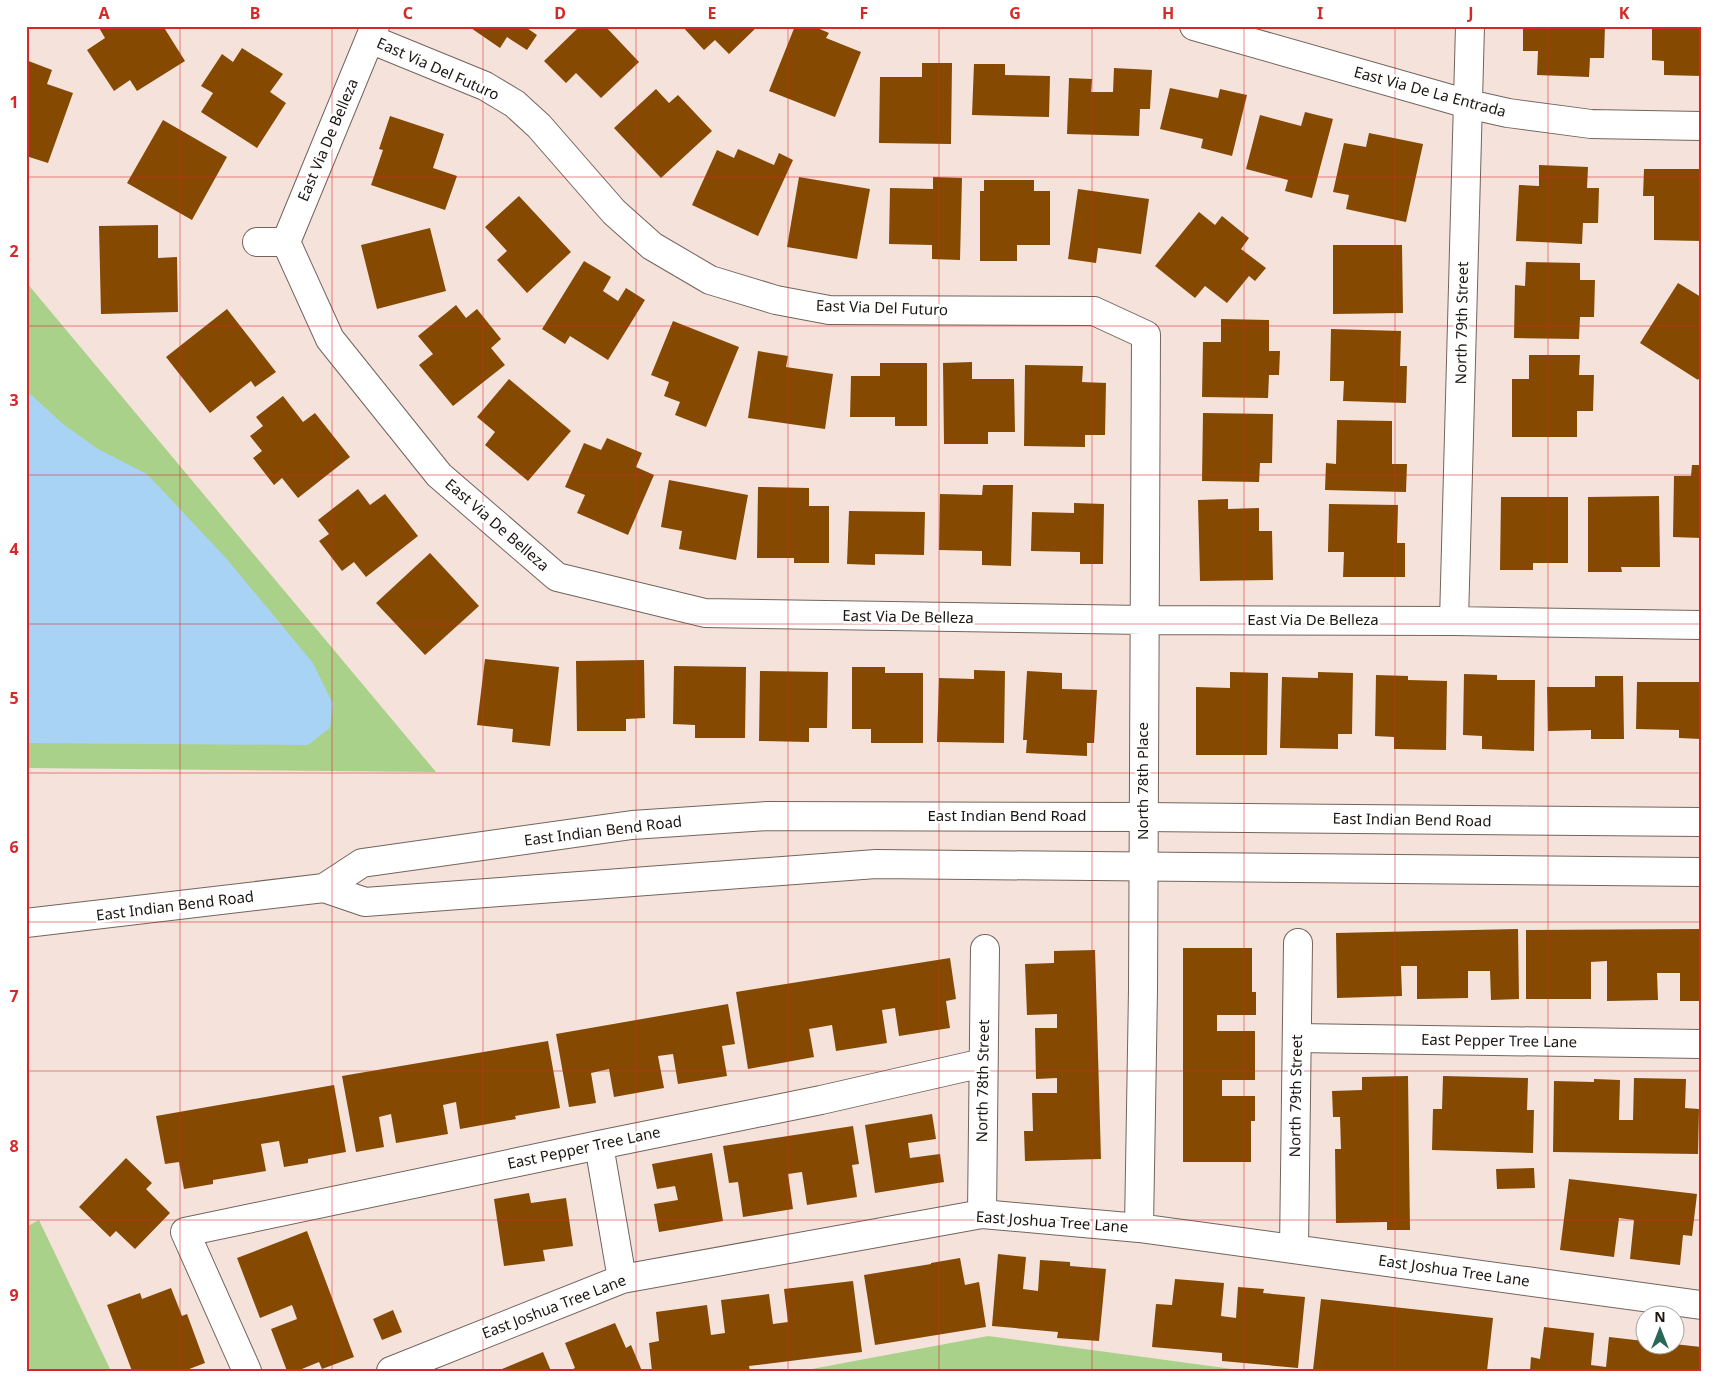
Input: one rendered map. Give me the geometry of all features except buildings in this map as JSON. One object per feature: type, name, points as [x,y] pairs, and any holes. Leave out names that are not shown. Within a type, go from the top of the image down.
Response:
[{"type":"street","name":"East Via De La Entrada","points":[[1194,26],[1468,104],[1508,113],[1591,124],[1701,126]]},
{"type":"street","name":"North 79th Street","points":[[1454,621],[1470,26]]},
{"type":"street","name":"East Via De Belleza","points":[[372,33],[286,242],[330,339],[439,475],[557,578],[705,613],[1144,620],[1454,621],[1701,625]]},
{"type":"street","name":"East Via Del Futuro","points":[[372,33],[484,86],[515,104],[539,126],[614,212],[639,235],[652,246],[710,280],[776,300],[829,310],[1094,311],[1146,335]]},
{"type":"street","points":[[257,242],[286,242]]},
{"type":"street","name":"North 78th Place","points":[[1139,1228],[1143,990],[1146,335]]},
{"type":"street","name":"East Indian Bend Road","points":[[324,888],[362,863],[632,825],[768,816],[1701,822]]},
{"type":"street","name":"East Indian Bend Road","points":[[26,923],[324,888],[365,902],[876,864],[1143,865],[1701,872]]},
{"type":"street","name":"North 79th Street","points":[[1294,1249],[1298,942]]},
{"type":"street","name":"North 78th Street","points":[[982,1214],[985,949]]},
{"type":"street","name":"East Pepper Tree Lane","points":[[1297,1038],[1701,1044]]},
{"type":"street","name":"East Pepper Tree Lane","points":[[247,1371],[185,1232],[599,1144],[821,1100],[983,1063]]},
{"type":"street","points":[[599,1144],[622,1279]]},
{"type":"street","name":"East Joshua Tree Lane","points":[[392,1371],[622,1279],[982,1214],[1139,1228],[1701,1305]]},
{"type":"green space","points":[[26,282],[436,772],[26,768]]},
{"type":"green space","points":[[39,1220],[111,1371],[26,1371],[26,1227]]},
{"type":"green space","points":[[988,1336],[1247,1371],[801,1371]]},
{"type":"water","points":[[26,390],[63,424],[98,449],[147,474],[226,558],[313,663],[333,704],[330,728],[308,745],[26,743]]}]
